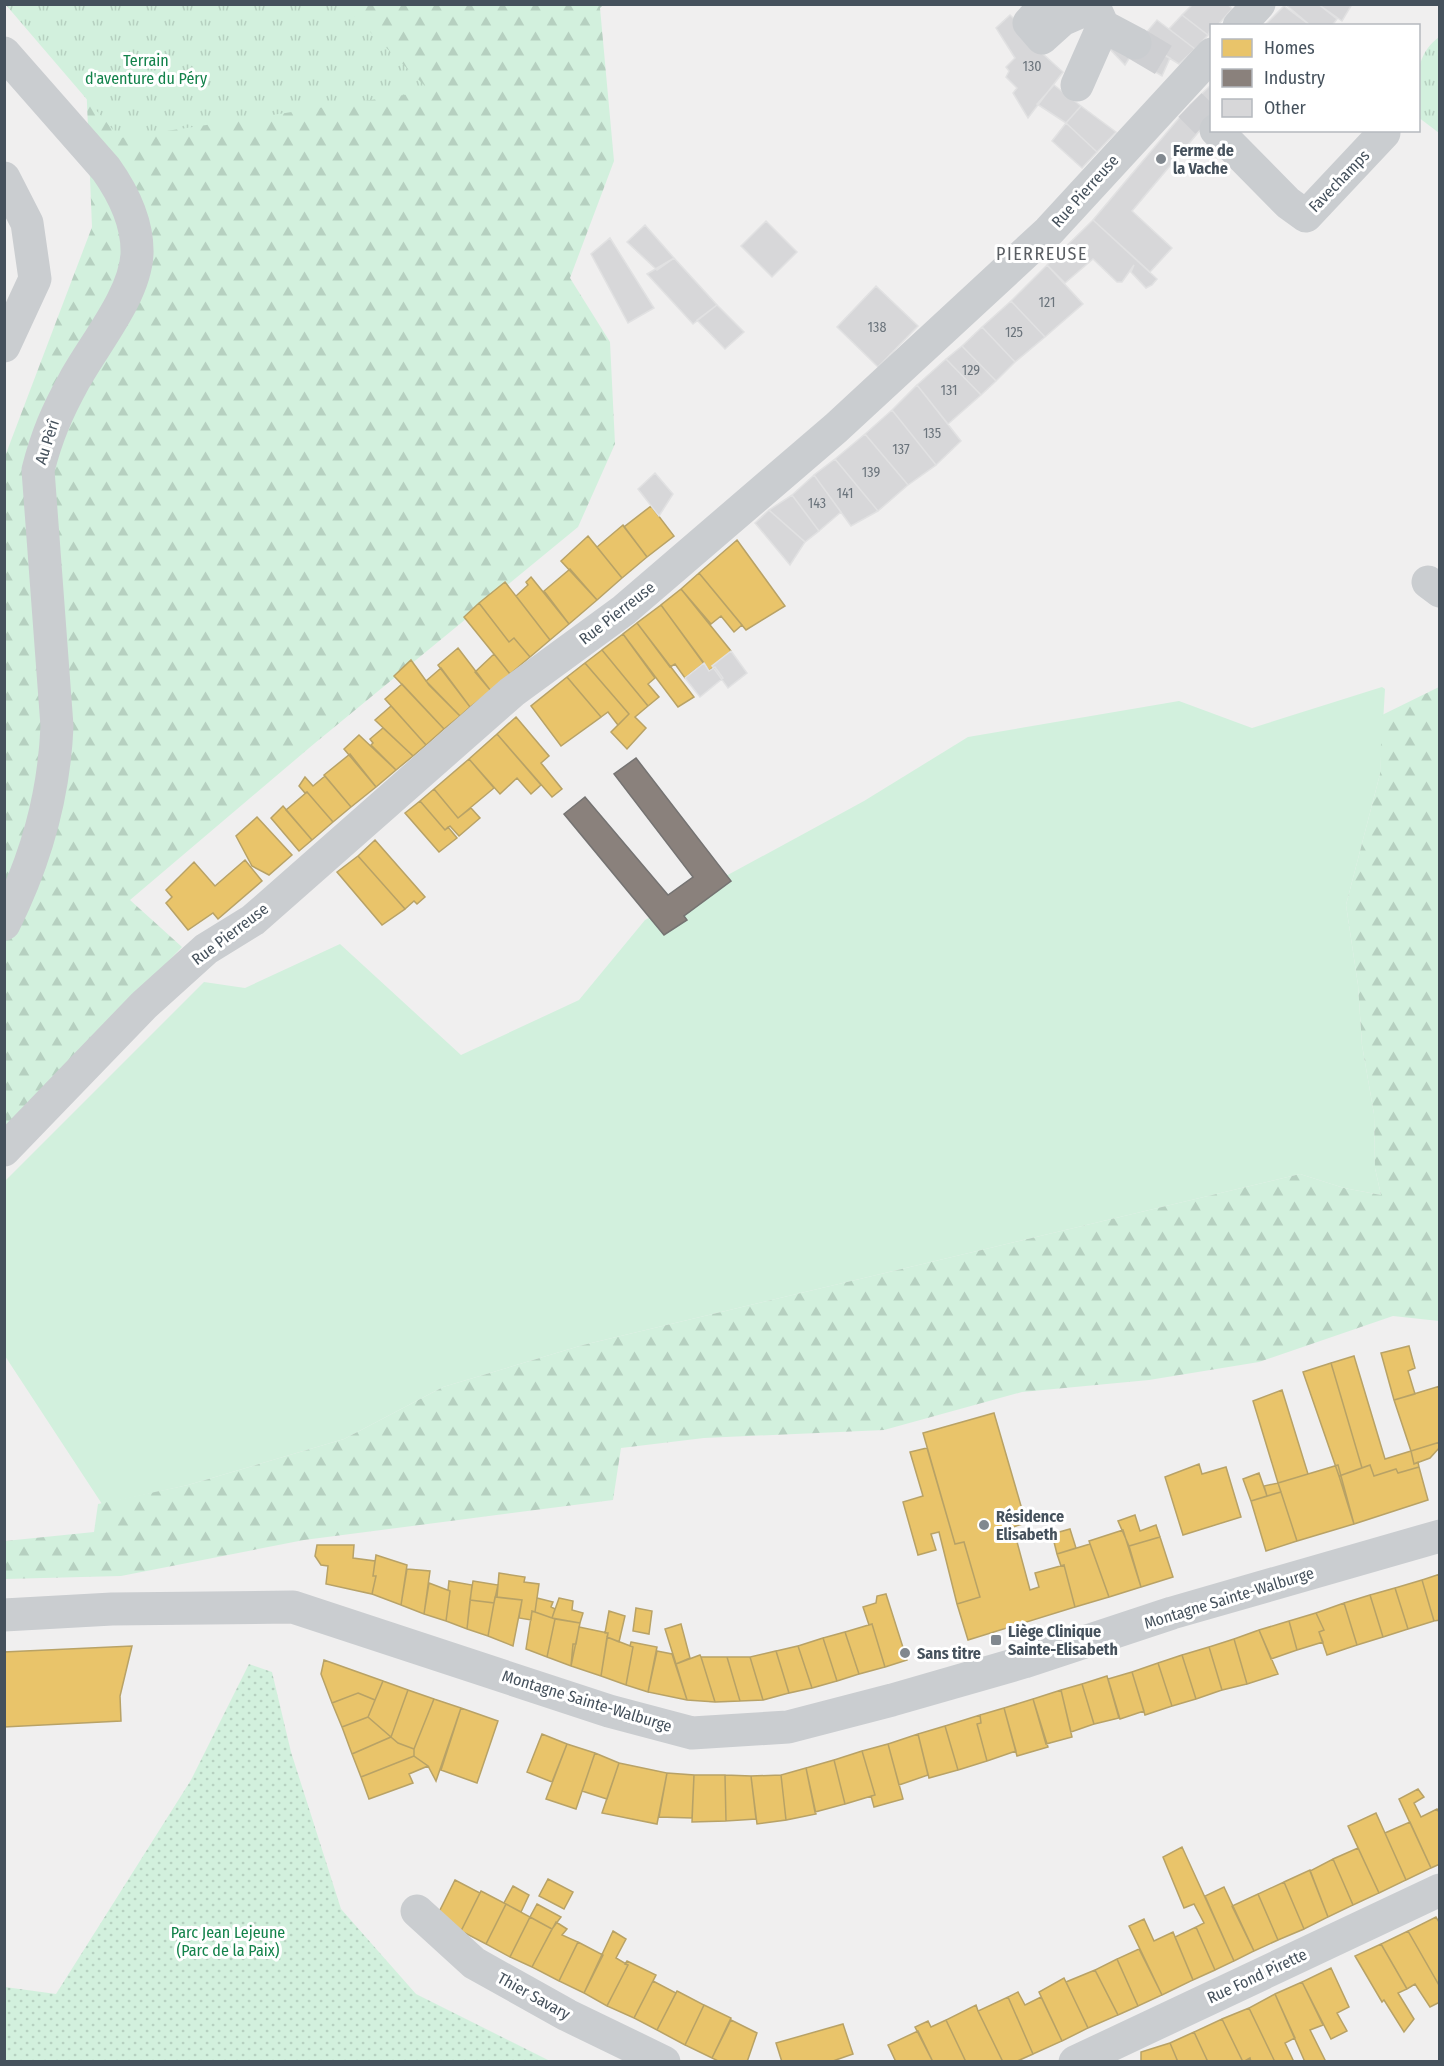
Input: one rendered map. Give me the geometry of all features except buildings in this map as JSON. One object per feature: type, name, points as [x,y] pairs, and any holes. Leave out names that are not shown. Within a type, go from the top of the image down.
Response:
[{"type":"street","points":[[1046,4],[1029,22],[1042,38],[1062,20],[1097,12]]},
{"type":"street","points":[[1241,24],[1260,4]]},
{"type":"street","points":[[1097,12],[1135,43]]},
{"type":"street","points":[[1077,85],[1097,12]]},
{"type":"street","name":"Au Pèrî","points":[[4,53],[106,168],[120,189],[135,232],[137,256],[128,287],[112,319],[49,429],[38,470],[57,726],[56,754],[38,849],[4,924]]},
{"type":"street","name":"Rue Pierreuse","points":[[4,1150],[144,1005],[206,949],[253,920],[512,692],[624,610],[836,428],[1049,231],[1200,116],[1210,64]]},
{"type":"street","name":"Favechamps","points":[[1216,132],[1288,203],[1306,216],[1384,133]]},
{"type":"street","points":[[4,178],[27,223],[35,279],[4,346]]},
{"type":"street","name":"Montagne Sainte-Walburge","points":[[4,1616],[112,1609],[237,1605],[293,1607],[609,1710],[692,1733],[788,1727],[892,1700],[1172,1613],[1440,1536]]},
{"type":"street","name":"Rue Fond Pirette","points":[[1075,2061],[1440,1890]]},
{"type":"street","name":"Thier Savary","points":[[417,1911],[474,1963],[567,2015],[664,2061]]},
{"type":"green space","name":"Terrain d'aventure du Péry","points":[[6,5],[343,5],[430,91],[120,138]]},
{"type":"green space","points":[[83,5],[603,5],[600,8],[614,161],[570,278],[610,342],[615,444],[578,527],[315,743],[130,900],[182,947],[5,1131],[4,459],[92,227]]},
{"type":"green space","points":[[1439,37],[1439,133],[1420,119],[1420,63],[1430,45]]},
{"type":"green space","points":[[1382,687],[1385,689],[1380,774],[1346,905],[1358,985],[1362,1045],[1374,1114],[1375,1168],[1381,1195],[1344,1188],[1300,1174],[583,1345],[443,1387],[344,1439],[188,1485],[102,1504],[5,1356],[5,1181],[204,982],[245,988],[340,944],[461,1055],[579,1000],[645,920],[864,801],[968,737],[1179,701],[1252,728]]},
{"type":"green space","points":[[1439,687],[1439,1321],[1393,1316],[1259,1362],[1149,1380],[1022,1392],[884,1430],[704,1438],[621,1448],[613,1500],[304,1540],[121,1576],[5,1579],[5,1541],[94,1532],[98,1504],[188,1485],[344,1439],[443,1387],[583,1345],[1300,1174],[1344,1188],[1381,1195],[1375,1168],[1374,1114],[1362,1045],[1358,985],[1346,905],[1380,774],[1382,715]]},
{"type":"green space","name":"Parc Jean Lejeune (Parc de la Paix)","points":[[249,1664],[272,1672],[291,1752],[341,1909],[416,1994],[550,2061],[5,2061],[5,1987],[56,1994],[191,1780]]},
{"type":"tunnel","points":[[1135,43],[1172,65]]},
{"type":"tunnel","points":[[1190,105],[1207,122]]},
{"type":"place","name":"Ferme de la Vache","points":[[1161,159]]},
{"type":"place","name":"Résidence Elisabeth","points":[[984,1525]]},
{"type":"place","name":"Liège Clinique Sainte-Elisabeth","points":[[996,1640]]},
{"type":"place","name":"Sans titre","points":[[905,1653]]},
{"type":"district","name":"PIERREUSE","points":[[1042,254]]}]
